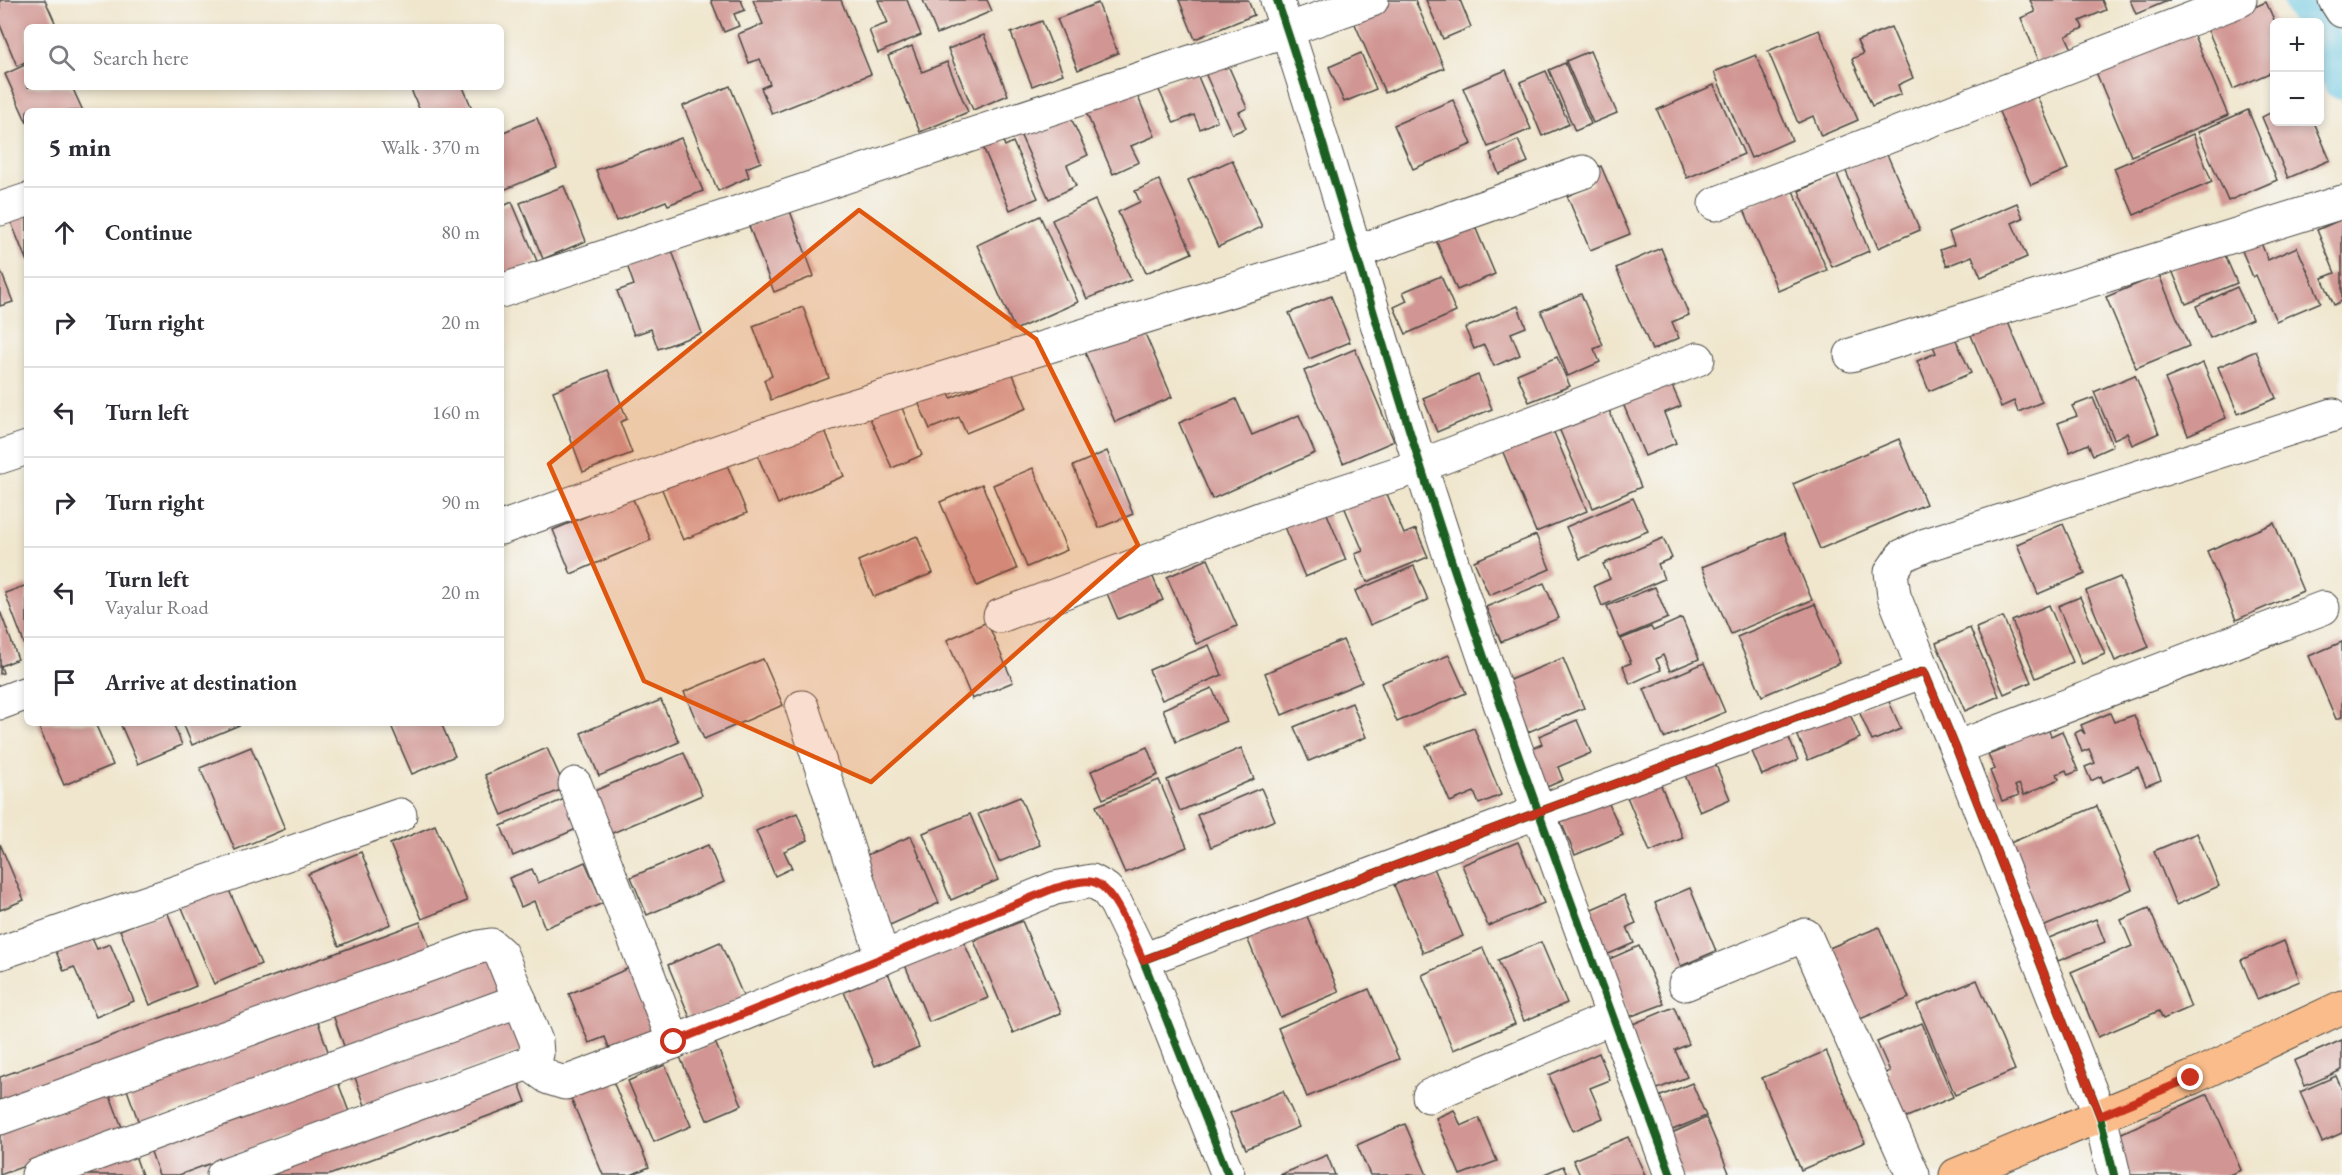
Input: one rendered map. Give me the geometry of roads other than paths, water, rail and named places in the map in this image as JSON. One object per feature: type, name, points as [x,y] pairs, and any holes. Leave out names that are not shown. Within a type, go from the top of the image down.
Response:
[{"type":"main road","points":[[1956,1175],[2191,1078],[2342,1007]]},
{"type":"street","points":[[504,290],[1282,15],[1372,0]]},
{"type":"street","points":[[1715,204],[2240,0]]},
{"type":"street","points":[[2336,0],[2342,11]]},
{"type":"street","points":[[1282,15],[1420,466],[1538,812],[1671,1175]]},
{"type":"street","points":[[504,527],[814,418],[1356,252],[1583,172]]},
{"type":"street","points":[[0,209],[24,201]]},
{"type":"street","points":[[1851,355],[2342,202]]},
{"type":"street","points":[[1000,616],[1265,517],[1420,466],[1698,359]]},
{"type":"street","points":[[2114,1175],[2100,1116],[1956,748],[1917,674],[1894,596],[1891,572],[1902,556],[1938,542],[2333,415]]},
{"type":"street","points":[[0,457],[24,449]]},
{"type":"street","points":[[1956,748],[2323,608]]},
{"type":"street","points":[[1143,960],[1538,812],[1917,674]]},
{"type":"street","points":[[0,703],[24,694]]},
{"type":"street","points":[[802,707],[883,958]]},
{"type":"street","points":[[575,784],[674,1042]]},
{"type":"street","points":[[0,954],[400,814]]},
{"type":"street","points":[[528,1064],[549,1078],[565,1083],[674,1042],[1055,888],[1092,881],[1106,889],[1116,904],[1143,960],[1228,1175]]},
{"type":"street","points":[[1684,984],[1805,935],[1913,1175]]},
{"type":"street","points":[[0,1118],[479,947],[491,945],[501,954],[536,1041],[537,1054],[528,1064],[223,1175]]},
{"type":"street","points":[[39,1175],[520,1000]]},
{"type":"street","points":[[1429,1096],[1613,1017]]},
{"type":"waterway","points":[[2302,0],[2311,18]]},
{"type":"waterway","points":[[2324,43],[2342,81]]}]
